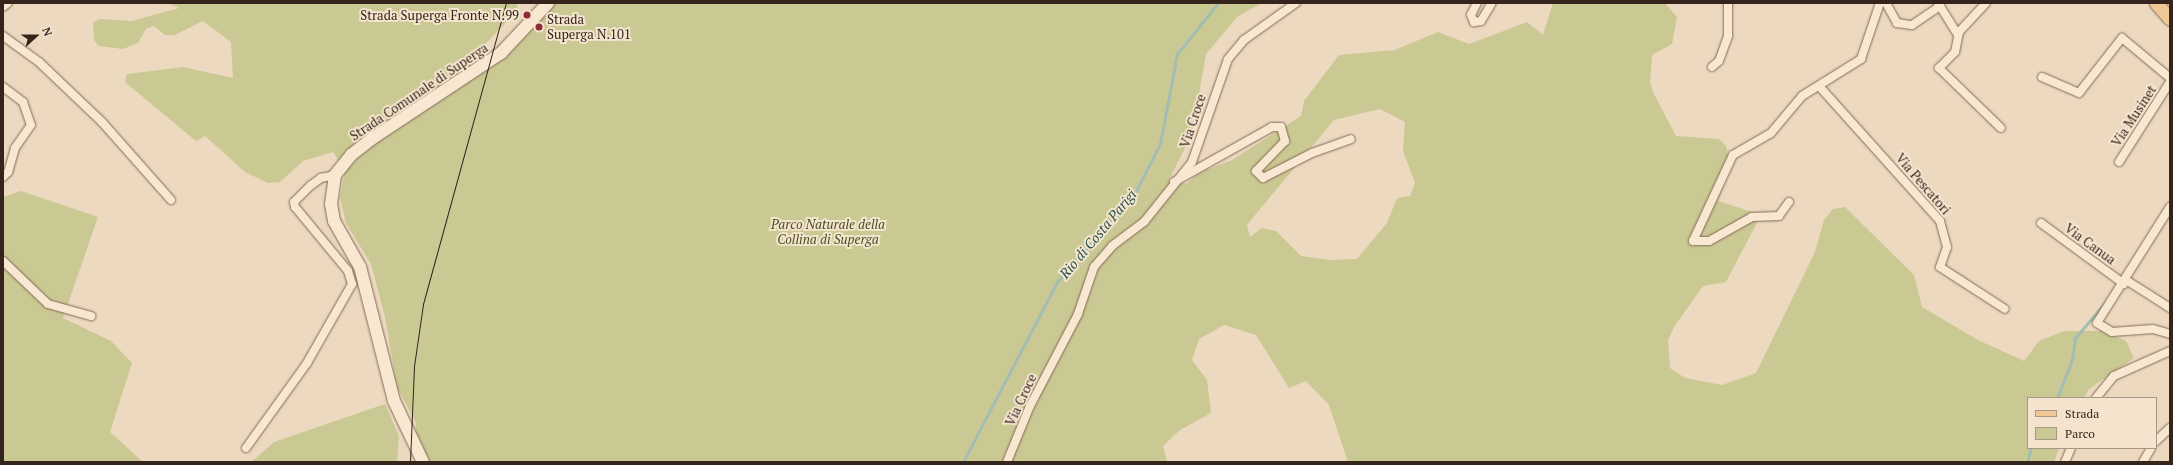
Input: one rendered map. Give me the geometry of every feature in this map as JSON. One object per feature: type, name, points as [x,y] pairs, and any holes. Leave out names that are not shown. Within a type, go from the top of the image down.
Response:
[{"type":"main road","points":[[2156,3],[2170,19]]},
{"type":"street","points":[[3,7],[8,3]]},
{"type":"street","name":"Strada Comunale di Superga","points":[[335,175],[352,155],[373,138],[501,53],[548,3]]},
{"type":"street","name":"Via Croce","points":[[1007,462],[1030,406],[1078,314],[1094,267],[1112,246],[1144,222],[1174,182],[1192,162],[1202,140],[1228,59],[1244,40],[1296,3]]},
{"type":"street","points":[[1477,3],[1471,16],[1474,22],[1481,21],[1492,3]]},
{"type":"street","points":[[1712,67],[1718,61],[1728,36],[1728,3]]},
{"type":"street","points":[[1789,202],[1779,216],[1752,217],[1709,241],[1693,241],[1733,155],[1771,133],[1802,96],[1861,59],[1880,3]]},
{"type":"street","points":[[1886,3],[1898,23],[1912,25],[1939,4],[1958,35]]},
{"type":"street","points":[[1986,3],[1958,35],[1955,52],[1939,68],[2001,128]]},
{"type":"street","points":[[3,36],[39,62],[102,122],[171,200]]},
{"type":"street","name":"Via Musinet","points":[[2042,77],[2080,93],[2119,40],[2128,40],[2170,78]]},
{"type":"street","name":"Via Musinet","points":[[2119,162],[2170,82]]},
{"type":"street","name":"Via Pescatori","points":[[1820,86],[1940,221],[1947,247],[1940,267],[2005,309]]},
{"type":"street","points":[[3,87],[23,102],[31,125],[15,148],[8,172],[3,177]]},
{"type":"street","points":[[1174,182],[1272,126],[1281,127],[1285,141],[1256,171],[1263,178],[1312,153],[1351,139]]},
{"type":"street","points":[[246,448],[307,364],[352,284],[348,272],[295,207],[294,202],[310,186],[321,178],[335,175],[331,204],[334,221],[360,267],[394,401],[423,462]]},
{"type":"street","name":"Via Canua","points":[[2170,207],[2125,282],[2099,316],[2100,327],[2112,332],[2154,329],[2170,334]]},
{"type":"street","name":"Via Canua","points":[[2041,223],[2125,282]]},
{"type":"street","points":[[3,261],[48,304],[91,316]]},
{"type":"street","points":[[2125,282],[2170,308]]},
{"type":"street","points":[[2097,397],[2114,376],[2170,351]]},
{"type":"street","points":[[2157,440],[2170,428]]},
{"type":"street","points":[[2066,462],[2071,449]]},
{"type":"street","points":[[2143,462],[2150,449]]},
{"type":"green space","name":"Parco Naturale della Collina di Superga","points":[[168,3],[518,3],[516,12],[466,64],[496,64],[556,3],[1262,3],[1237,17],[1206,54],[1192,134],[1169,180],[1186,184],[1199,173],[1232,160],[1301,116],[1304,101],[1339,55],[1395,50],[1438,32],[1469,44],[1527,22],[1543,35],[1553,3],[1665,3],[1677,17],[1672,44],[1652,55],[1650,82],[1654,94],[1676,136],[1719,139],[1726,146],[1731,166],[1718,201],[1761,215],[1726,282],[1703,286],[1674,327],[1668,340],[1670,368],[1685,378],[1722,385],[1756,373],[1815,252],[1824,220],[1833,209],[1845,207],[1914,275],[1922,307],[1978,340],[2024,361],[2039,341],[2064,331],[2104,331],[2126,341],[2134,358],[2089,389],[2085,397],[2027,397],[2027,449],[2059,449],[2054,462],[1348,462],[1329,405],[1306,381],[1289,388],[1256,335],[1224,325],[1199,339],[1192,360],[1207,380],[1211,413],[1180,430],[1163,446],[1167,462],[428,462],[415,440],[416,423],[397,387],[385,317],[371,264],[346,223],[340,198],[345,170],[333,152],[303,161],[280,182],[268,183],[245,172],[205,136],[196,141],[125,82],[127,74],[183,67],[233,78],[231,42],[203,21],[175,35],[165,35],[154,26],[146,29],[138,43],[123,49],[99,46],[94,40],[93,22],[101,19],[132,21],[179,8]],"holes":[[[1380,109],[1405,122],[1403,151],[1415,183],[1410,196],[1397,198],[1387,223],[1357,259],[1331,260],[1301,256],[1276,231],[1262,228],[1250,237],[1247,225],[1334,120]]]},
{"type":"green space","points":[[21,191],[98,217],[63,318],[111,341],[132,363],[110,432],[143,462],[3,462],[3,197]]},
{"type":"green space","points":[[385,404],[399,436],[397,462],[251,462],[274,442]]},
{"type":"waterway","name":"Rio di Costa Parigi","points":[[963,462],[1057,282],[1134,195],[1160,144],[1177,54],[1218,3]]},
{"type":"waterway","points":[[2057,397],[2072,360],[2075,338],[2110,297]]},
{"type":"waterway","points":[[2027,462],[2031,449]]},
{"type":"tram line","points":[[410,462],[414,366],[423,304],[506,3]]},
{"type":"place","name":"Strada Superga Fronte N.99","points":[[527,15]]},
{"type":"place","name":"Strada Superga N.101","points":[[539,27]]}]
